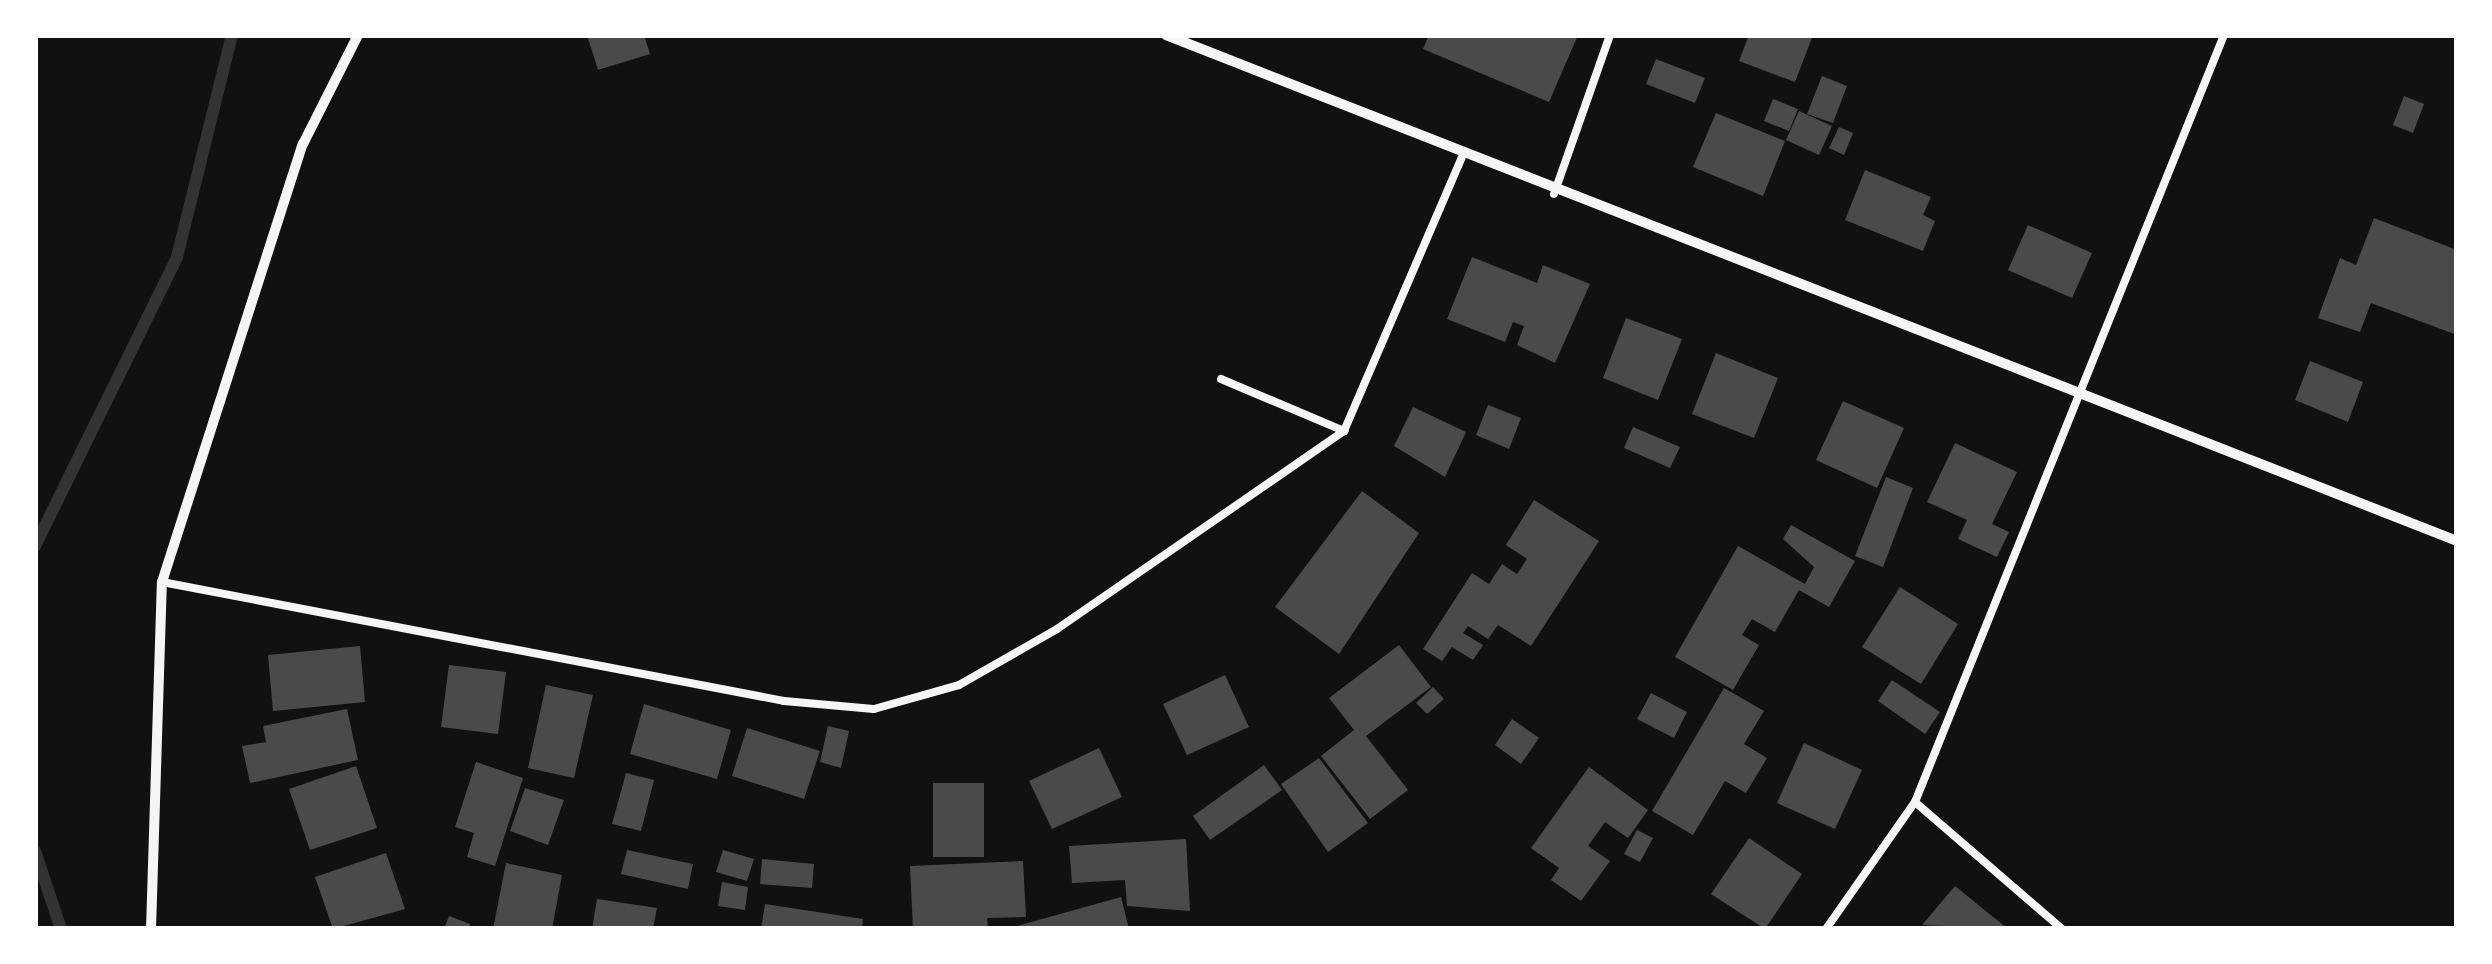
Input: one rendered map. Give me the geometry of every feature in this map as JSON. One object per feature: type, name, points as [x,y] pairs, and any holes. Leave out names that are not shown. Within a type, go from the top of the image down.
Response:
[{"type":"street","points":[[150,929],[162,582],[303,144],[358,35]]},
{"type":"street","points":[[1166,35],[1464,152],[1554,194],[2088,391],[2457,541]]},
{"type":"lane","points":[[1554,194],[1610,35]]},
{"type":"lane","points":[[1826,929],[1915,802],[2088,391],[2224,35]]},
{"type":"lane","points":[[162,582],[784,701],[874,708],[960,685],[1057,629],[1344,431],[1464,152]]},
{"type":"lane","points":[[1221,379],[1344,431]]},
{"type":"lane","points":[[1915,802],[2062,929]]},
{"type":"building","points":[[587,35],[644,35],[650,54],[598,70]]},
{"type":"building","points":[[1429,35],[1578,35],[1549,102],[1423,49]]},
{"type":"building","points":[[1749,35],[1813,35],[1795,82],[1739,61]]},
{"type":"building","points":[[1656,59],[1705,78],[1695,103],[1646,84]]},
{"type":"building","points":[[1822,76],[1847,86],[1833,123],[1807,114]]},
{"type":"building","points":[[2404,96],[2424,104],[2413,133],[2393,125]]},
{"type":"building","points":[[1773,99],[1798,109],[1789,131],[1764,121]]},
{"type":"building","points":[[1799,111],[1832,126],[1819,155],[1786,140]]},
{"type":"building","points":[[1716,113],[1785,141],[1763,196],[1693,167]]},
{"type":"building","points":[[1839,127],[1853,133],[1844,155],[1829,148]]},
{"type":"building","points":[[1865,170],[1931,197],[1923,215],[1935,221],[1923,251],[1845,220]]},
{"type":"building","points":[[2374,218],[2457,250],[2457,335],[2371,303],[2360,332],[2318,318],[2340,258],[2356,265]]},
{"type":"building","points":[[2028,225],[2092,253],[2072,298],[2008,270]]},
{"type":"building","points":[[1472,257],[1537,283],[1543,265],[1590,284],[1555,363],[1517,345],[1524,326],[1513,322],[1505,342],[1447,319]]},
{"type":"building","points":[[1626,318],[1682,339],[1658,400],[1603,378]]},
{"type":"building","points":[[1716,353],[1778,378],[1754,438],[1692,414]]},
{"type":"building","points":[[2310,361],[2363,382],[2348,422],[2295,400]]},
{"type":"building","points":[[1843,401],[1904,428],[1877,488],[1816,460]]},
{"type":"building","points":[[1488,405],[1521,418],[1509,449],[1476,435]]},
{"type":"building","points":[[1413,407],[1466,432],[1445,477],[1394,446]]},
{"type":"building","points":[[1633,427],[1680,447],[1670,468],[1624,448]]},
{"type":"building","points":[[1955,443],[2017,472],[1992,524],[2009,532],[1997,557],[1958,539],[1967,520],[1927,502]]},
{"type":"building","points":[[1886,477],[1913,488],[1883,567],[1855,556]]},
{"type":"building","points":[[1362,491],[1419,533],[1339,654],[1275,607]]},
{"type":"building","points":[[1534,500],[1599,541],[1531,646],[1498,625],[1488,639],[1468,626],[1463,633],[1483,645],[1473,660],[1452,647],[1442,661],[1423,649],[1472,573],[1489,584],[1502,564],[1517,574],[1527,559],[1506,545]]},
{"type":"building","points":[[1791,525],[1855,561],[1829,607],[1799,590],[1775,632],[1752,619],[1742,635],[1759,645],[1733,690],[1675,657],[1738,546],[1805,584],[1814,567],[1783,539]]},
{"type":"building","points":[[1900,587],[1958,624],[1921,684],[1862,647]]},
{"type":"building","points":[[1399,645],[1431,687],[1366,736],[1408,790],[1370,819],[1321,756],[1354,730],[1329,698]]},
{"type":"building","points":[[360,646],[365,702],[273,711],[268,655]]},
{"type":"building","points":[[449,665],[506,672],[498,734],[441,727]]},
{"type":"building","points":[[1225,675],[1249,727],[1187,755],[1163,704]]},
{"type":"building","points":[[1892,680],[1940,712],[1925,734],[1878,701]]},
{"type":"building","points":[[546,685],[593,695],[574,778],[528,768]]},
{"type":"building","points":[[1433,687],[1444,699],[1427,714],[1416,703]]},
{"type":"building","points":[[1724,688],[1764,711],[1744,744],[1767,758],[1746,793],[1725,781],[1693,835],[1652,811]]},
{"type":"building","points":[[1651,693],[1687,712],[1674,738],[1637,719]]},
{"type":"building","points":[[644,704],[731,730],[717,779],[630,754]]},
{"type":"building","points":[[347,709],[358,760],[250,783],[242,746],[266,742],[263,726]]},
{"type":"building","points":[[1512,719],[1539,738],[1521,764],[1495,745]]},
{"type":"building","points":[[828,726],[849,731],[841,768],[820,762]]},
{"type":"building","points":[[747,728],[820,751],[804,799],[732,776]]},
{"type":"building","points":[[1804,743],[1862,770],[1835,829],[1777,803]]},
{"type":"building","points":[[1099,748],[1122,797],[1052,829],[1029,781]]},
{"type":"building","points":[[1319,758],[1368,823],[1328,852],[1281,784]]},
{"type":"building","points":[[476,762],[523,778],[495,866],[467,857],[474,833],[455,827]]},
{"type":"building","points":[[1264,765],[1282,790],[1210,840],[1193,816]]},
{"type":"building","points":[[356,766],[377,828],[310,850],[289,789]]},
{"type":"building","points":[[1589,767],[1648,810],[1628,838],[1605,822],[1588,846],[1610,861],[1581,901],[1551,880],[1559,868],[1531,848]]},
{"type":"building","points":[[626,773],[654,780],[641,831],[612,824]]},
{"type":"building","points":[[933,783],[984,783],[984,857],[933,857]]},
{"type":"building","points":[[525,788],[564,800],[548,845],[510,831]]},
{"type":"building","points":[[1637,830],[1653,838],[1640,862],[1624,854]]},
{"type":"building","points":[[1749,838],[1802,874],[1765,929],[1711,894]]},
{"type":"building","points":[[1186,839],[1190,911],[1127,906],[1125,880],[1072,883],[1069,846]]},
{"type":"building","points":[[627,850],[693,864],[688,889],[621,874]]},
{"type":"building","points":[[723,850],[754,859],[747,881],[716,872]]},
{"type":"building","points":[[386,853],[405,909],[333,929],[315,877]]},
{"type":"building","points":[[762,859],[814,864],[812,888],[760,884]]},
{"type":"building","points":[[1023,861],[1026,917],[987,918],[988,929],[913,929],[910,866]]},
{"type":"building","points":[[506,863],[562,875],[552,929],[493,929]]},
{"type":"building","points":[[722,882],[748,887],[745,910],[718,906]]},
{"type":"building","points":[[1955,886],[2008,929],[1922,925]]},
{"type":"building","points":[[1121,897],[1129,929],[1010,929],[1010,928]]},
{"type":"building","points":[[597,899],[657,908],[653,929],[592,929]]},
{"type":"building","points":[[765,904],[863,919],[862,929],[761,929]]},
{"type":"building","points":[[449,916],[470,924],[469,929],[444,929]]},
{"type":"waterway","points":[[35,546],[177,257],[232,35]]},
{"type":"waterway","points":[[35,851],[61,929]]}]
